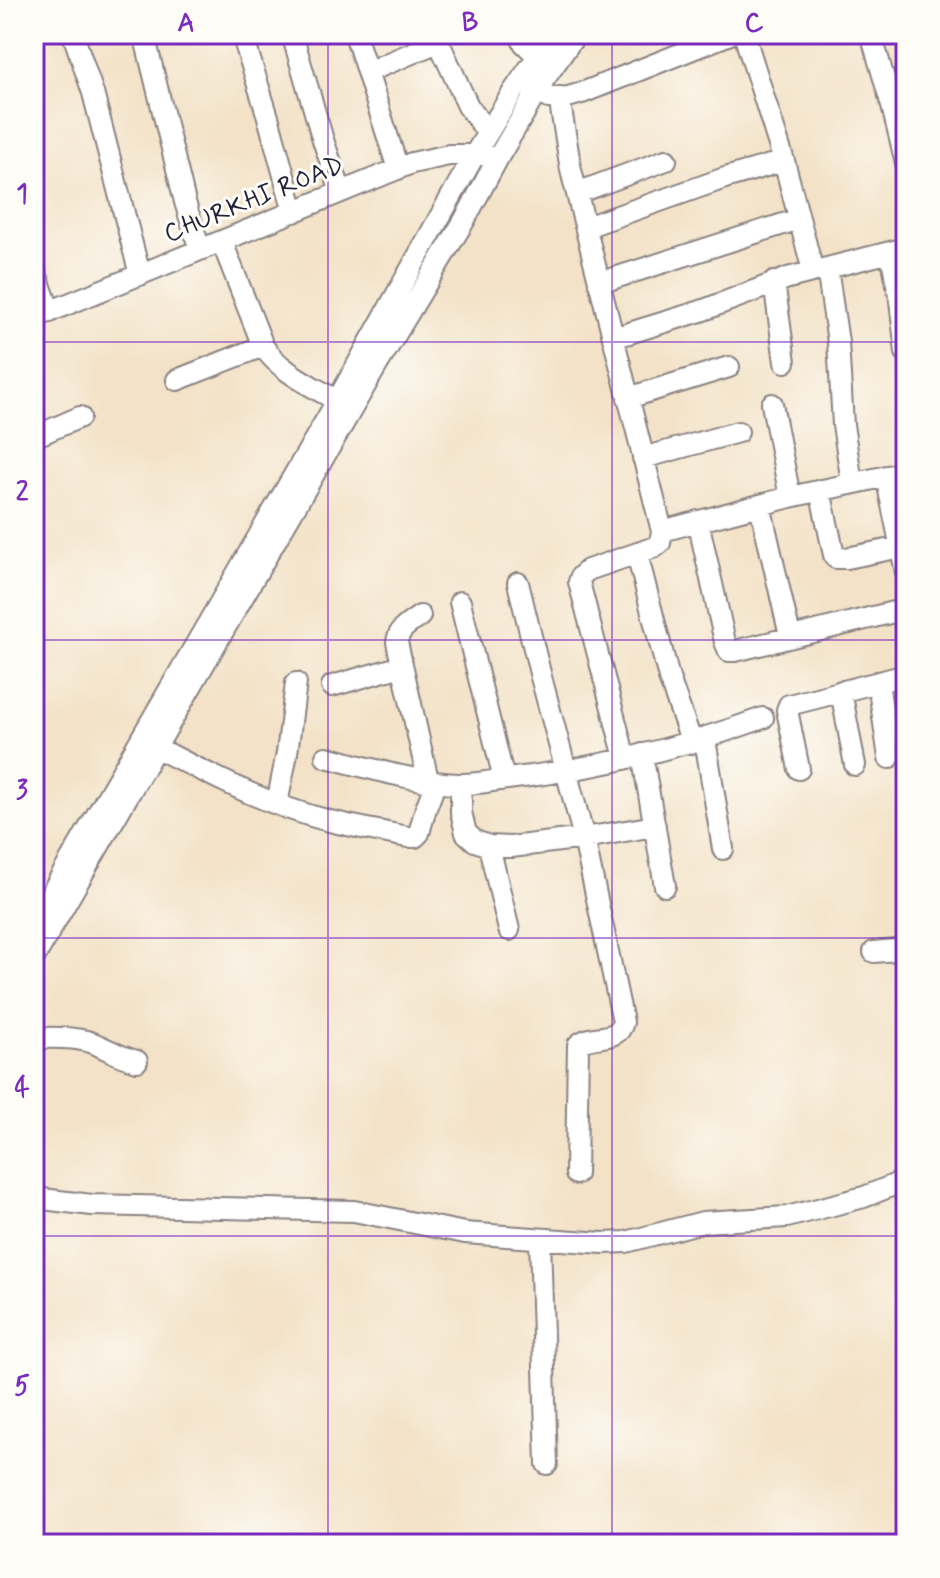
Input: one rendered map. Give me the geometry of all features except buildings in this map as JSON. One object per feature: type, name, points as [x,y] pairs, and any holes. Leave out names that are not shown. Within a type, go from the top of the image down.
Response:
[{"type":"street","points":[[73,34],[93,93],[140,275]]},
{"type":"street","points":[[144,34],[185,202],[200,250]]},
{"type":"street","points":[[242,34],[294,212]]},
{"type":"street","points":[[293,34],[341,192]]},
{"type":"street","points":[[355,34],[398,169]]},
{"type":"street","points":[[519,34],[544,62]]},
{"type":"street","points":[[34,958],[534,97],[553,34]]},
{"type":"street","points":[[34,923],[337,401],[475,154],[513,92],[576,34]]},
{"type":"street","points":[[513,92],[534,97],[568,97],[730,34]]},
{"type":"street","points":[[744,34],[799,219],[820,270],[838,342],[843,425],[852,483]]},
{"type":"street","points":[[871,34],[906,163]]},
{"type":"street","points":[[367,72],[437,38],[468,106],[488,133]]},
{"type":"street","points":[[559,97],[577,193],[662,531],[660,543],[655,547],[588,570],[579,582],[655,826],[665,886]]},
{"type":"street","name":"CHURKHI ROAD","points":[[42,315],[398,169],[432,158],[475,154],[499,156]]},
{"type":"street","points":[[577,193],[666,160]]},
{"type":"street","points":[[586,227],[725,178],[784,161]]},
{"type":"street","points":[[599,283],[799,219]]},
{"type":"street","points":[[222,242],[263,346],[270,356],[281,367],[337,401]]},
{"type":"street","points":[[613,338],[690,314],[774,282],[898,250],[906,352]]},
{"type":"street","points":[[34,268],[42,315]]},
{"type":"street","points":[[774,282],[785,362]]},
{"type":"street","points":[[177,380],[263,346]]},
{"type":"street","points":[[628,398],[729,367]]},
{"type":"street","points":[[772,404],[790,497]]},
{"type":"street","points":[[34,437],[80,417]]},
{"type":"street","points":[[643,458],[738,432]]},
{"type":"street","points":[[662,531],[790,497],[896,474],[901,547],[906,572]]},
{"type":"street","points":[[820,490],[836,558],[901,547]]},
{"type":"street","points":[[760,505],[790,636]]},
{"type":"street","points":[[698,521],[729,651],[906,609]]},
{"type":"street","points":[[637,554],[669,678],[698,741],[723,849]]},
{"type":"street","points":[[518,583],[584,838],[623,1022],[617,1034],[587,1039],[578,1045],[576,1174]]},
{"type":"street","points":[[460,602],[504,779]]},
{"type":"street","points":[[155,747],[229,785],[277,804],[328,821],[415,837],[419,833],[432,781],[397,642],[402,628],[420,616]]},
{"type":"street","points":[[332,686],[402,666]]},
{"type":"street","points":[[799,769],[787,710],[789,705],[906,675]]},
{"type":"street","points":[[878,682],[889,758]]},
{"type":"street","points":[[277,804],[296,683]]},
{"type":"street","points":[[841,691],[855,765]]},
{"type":"street","points":[[326,757],[432,781],[461,784],[567,770],[634,756],[698,741],[763,718]]},
{"type":"street","points":[[461,784],[461,812],[466,833],[475,841],[489,846],[511,847],[655,826]]},
{"type":"street","points":[[489,846],[509,930]]},
{"type":"street","points":[[874,952],[906,949]]},
{"type":"street","points":[[34,1038],[83,1040],[137,1061]]},
{"type":"street","points":[[34,1198],[92,1205],[354,1211],[465,1233],[603,1243],[626,1242],[703,1222],[787,1217],[864,1197],[906,1180]]},
{"type":"street","points":[[540,1239],[547,1464]]}]
